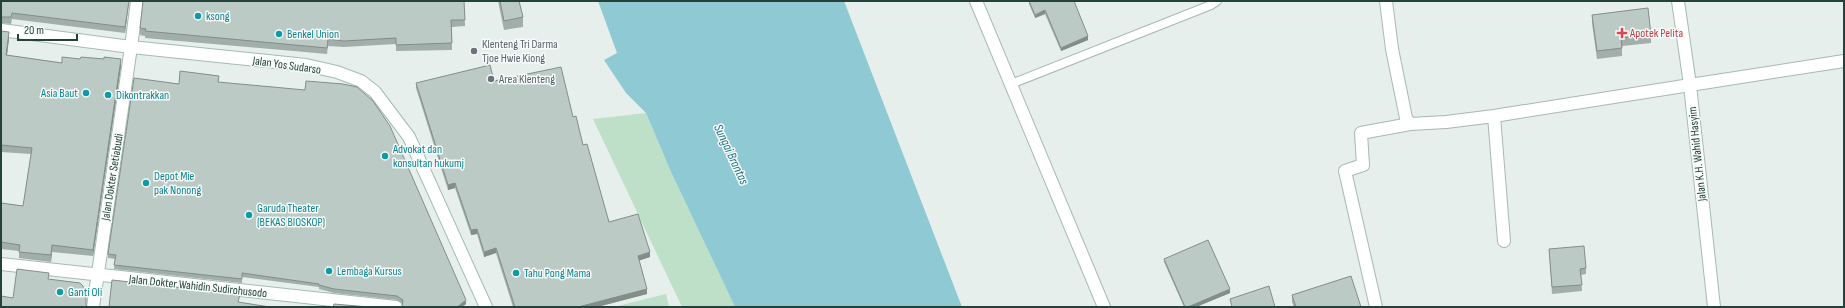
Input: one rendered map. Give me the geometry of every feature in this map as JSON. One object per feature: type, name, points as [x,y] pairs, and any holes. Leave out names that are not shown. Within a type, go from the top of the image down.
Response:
[{"type":"street","name":"Jalan Dokter Setiabudi","points":[[93,307],[137,1]]},
{"type":"street","points":[[976,1],[1104,307]]},
{"type":"street","points":[[1386,1],[1392,49],[1406,118],[1410,124]]},
{"type":"street","name":"Jalan K.H. Wahid Hasyim","points":[[1678,1],[1690,85],[1714,307]]},
{"type":"street","name":"Jalan Yos Sudarso","points":[[1,30],[131,47],[306,65],[337,72],[361,81],[375,92],[409,138],[486,307]]},
{"type":"street","points":[[1376,307],[1346,171],[1363,165],[1361,133],[1410,124],[1446,122],[1494,116],[1844,61]]},
{"type":"street","points":[[1494,116],[1504,241]]},
{"type":"street","name":"Jalan Dokter Wahidin Sudirohusodo","points":[[1,264],[396,307]]},
{"type":"lane","points":[[1011,84],[1211,5],[1217,1]]},
{"type":"green space","points":[[646,113],[671,172],[735,307],[682,307],[593,119]]},
{"type":"green space","points":[[666,294],[669,307],[613,307]]},
{"type":"water","name":"Sungai Brantas","points":[[598,1],[844,1],[962,307],[735,307],[671,172],[646,113],[626,93],[604,60],[617,53]]},
{"type":"building","points":[[1,1],[129,1],[125,27],[12,13],[11,17],[1,17]]},
{"type":"building","points":[[143,1],[464,1],[465,20],[451,20],[452,43],[396,45],[396,38],[344,41],[328,39],[327,48],[145,31],[146,29],[140,28]]},
{"type":"building","points":[[500,1],[519,1],[523,17],[504,21]]},
{"type":"building","points":[[1029,1],[1074,1],[1088,36],[1061,48],[1045,10],[1035,15]]},
{"type":"building","name":"Apotek Pelita","points":[[1648,8],[1651,35],[1621,38],[1622,48],[1597,51],[1592,15]]},
{"type":"building","points":[[1,31],[9,32],[6,55],[62,63],[62,57],[104,59],[104,57],[121,59],[93,250],[52,245],[51,255],[19,252],[20,245],[1,242],[1,203],[23,206],[32,148],[1,145]]},
{"type":"building","points":[[490,65],[494,81],[561,67],[573,117],[576,116],[583,145],[587,144],[609,222],[638,214],[650,252],[638,256],[647,289],[578,307],[515,307],[496,248],[484,252],[477,229],[471,230],[455,183],[448,185],[416,83]]},
{"type":"building","points":[[180,71],[219,76],[218,82],[305,90],[306,81],[343,84],[357,87],[373,101],[390,126],[466,300],[457,307],[402,307],[403,300],[397,296],[334,289],[319,284],[242,273],[242,279],[114,265],[116,255],[108,254],[134,78],[179,84]]},
{"type":"building","points":[[1208,240],[1230,289],[1185,307],[1164,259]]},
{"type":"building","points":[[1584,246],[1586,268],[1580,269],[1582,285],[1552,287],[1549,249]]},
{"type":"building","points":[[17,269],[49,273],[48,279],[80,283],[83,286],[86,296],[86,305],[88,307],[1,307],[1,296],[13,298]]},
{"type":"building","points":[[1351,276],[1361,307],[1296,307],[1292,295]]},
{"type":"building","points":[[112,280],[240,294],[238,302],[270,307],[109,307]]},
{"type":"building","points":[[1269,286],[1275,307],[1232,307],[1230,299]]},
{"type":"building","points":[[334,304],[369,307],[333,307]]},
{"type":"place","name":"ksong","points":[[198,16]]},
{"type":"place","name":"Apotek Pelita","points":[[1622,33]]},
{"type":"place","name":"Benkel Union","points":[[279,34]]},
{"type":"place","name":"Klenteng Tri Darma Tjoe Hwie Kiong","points":[[474,51]]},
{"type":"place","name":"Area Klenteng","points":[[491,79]]},
{"type":"place","name":"Asia Baut","points":[[86,93]]},
{"type":"place","name":"Dikontrakkan","points":[[108,95]]},
{"type":"place","name":"Advokat dan konsultan hukumj","points":[[385,156]]},
{"type":"place","name":"Depot Mie pak Nonong","points":[[146,183]]},
{"type":"place","name":"Garuda Theater (BEKAS BIOSKOP)","points":[[249,215]]},
{"type":"place","name":"Lembaga Kursus","points":[[329,271]]},
{"type":"place","name":"Tahu Pong Mama","points":[[516,273]]},
{"type":"place","name":"Ganti Oli","points":[[60,292]]}]
